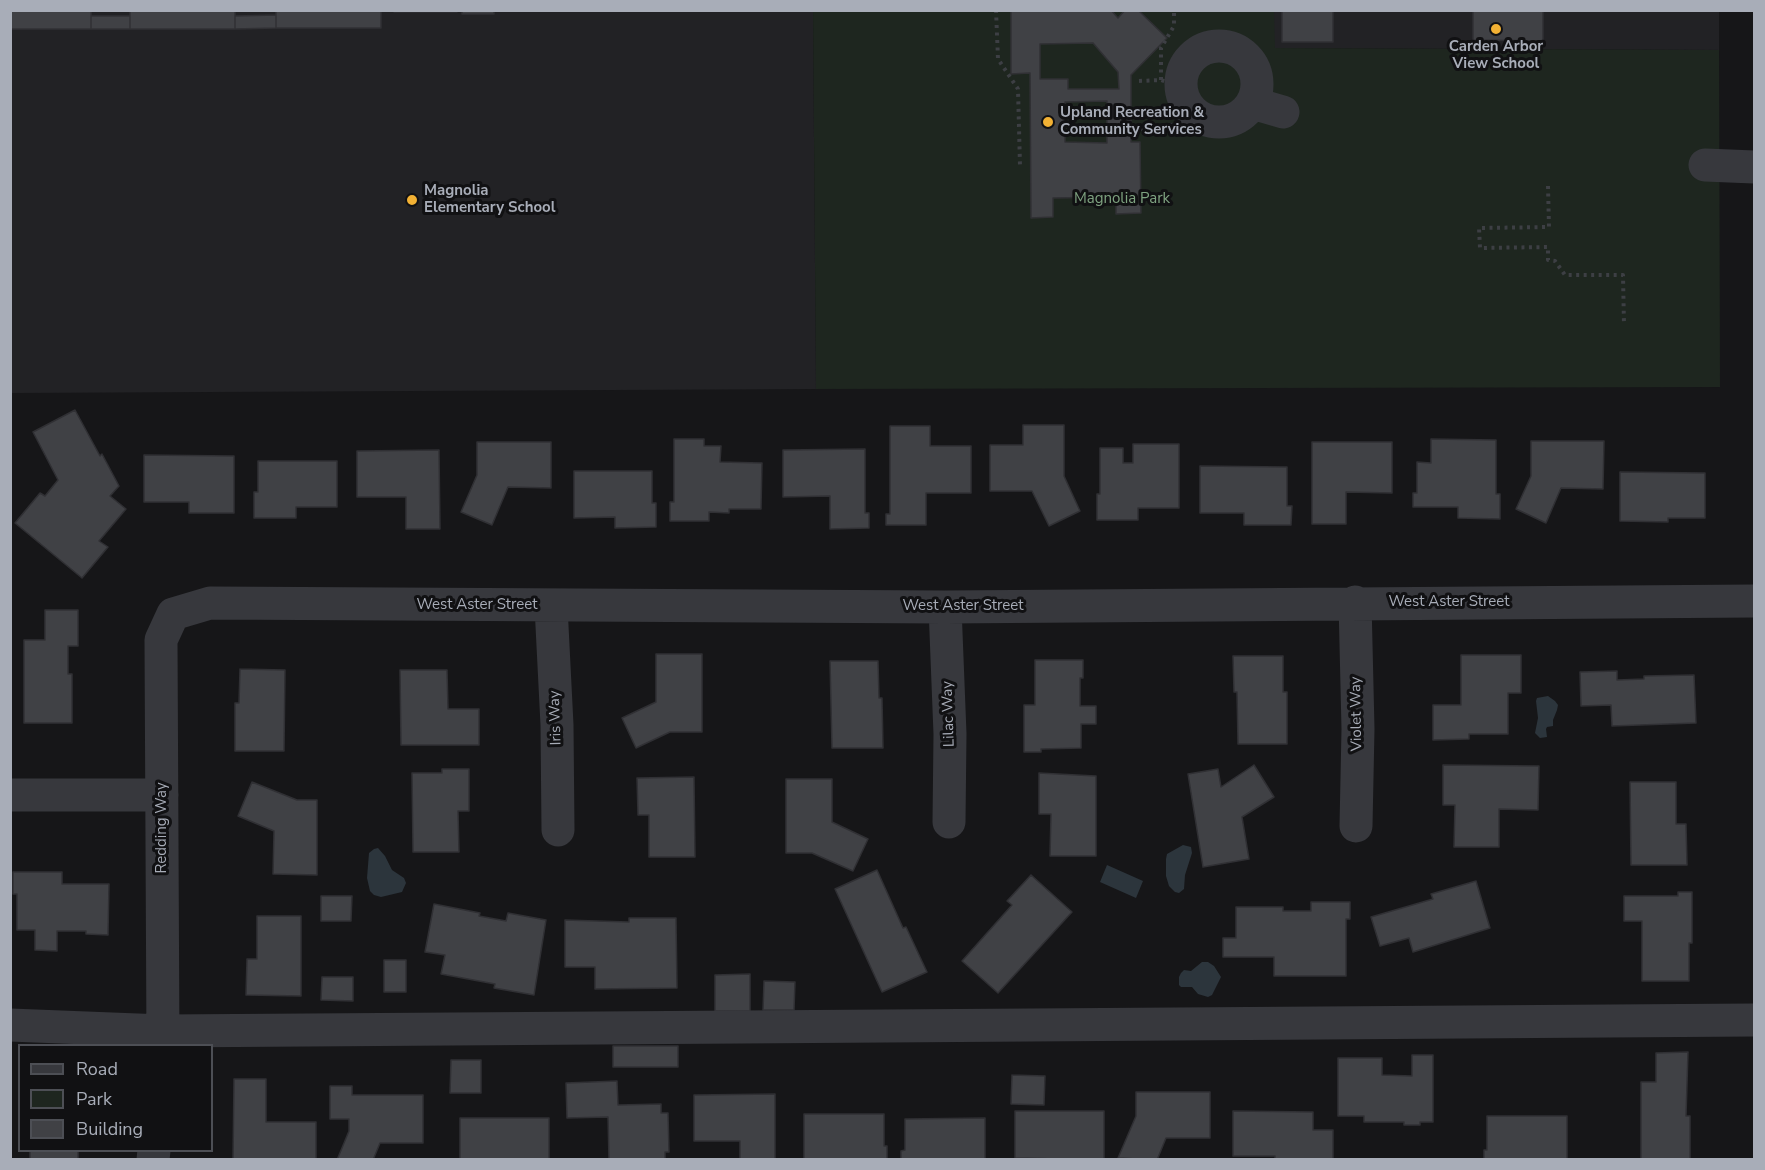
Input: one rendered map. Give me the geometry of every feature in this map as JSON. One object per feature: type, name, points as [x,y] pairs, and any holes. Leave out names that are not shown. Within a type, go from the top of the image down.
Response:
[{"type":"street","points":[[1705,165],[1755,167]]},
{"type":"street","name":"West Aster Street","points":[[173,614],[210,603],[945,607],[1355,602],[1755,601]]},
{"type":"street","name":"Violet Way","points":[[1355,602],[1358,729],[1356,826]]},
{"type":"street","name":"Iris Way","points":[[551,606],[557,725],[558,830]]},
{"type":"street","name":"Lilac Way","points":[[945,607],[950,734],[949,822]]},
{"type":"street","name":"Redding Way","points":[[163,1038],[161,640],[173,614]]},
{"type":"street","points":[[10,795],[162,795]]},
{"type":"street","points":[[10,1025],[163,1038],[1755,1020]]},
{"type":"path","points":[[996,10],[998,59],[1018,89],[1020,166]]},
{"type":"path","points":[[1161,80],[1161,48],[1174,26],[1174,10]]},
{"type":"path","points":[[1140,129],[1186,123],[1174,106],[1169,83],[1179,55],[1200,38]]},
{"type":"path","points":[[1139,81],[1161,80],[1169,83]]},
{"type":"path","points":[[1548,186],[1549,227],[1479,228],[1480,248],[1548,247],[1548,260],[1555,261],[1565,275],[1623,275],[1624,325]]},
{"type":"shaded area","name":"Magnolia Elementary School","points":[[10,11],[813,11],[816,389],[11,393]]},
{"type":"shaded area","name":"Carden Arbor View School","points":[[1274,11],[1719,11],[1719,50],[1274,48]]},
{"type":"shaded area","points":[[1548,696],[1558,705],[1553,726],[1546,729],[1547,737],[1540,738],[1535,733],[1538,718],[1536,701],[1537,698]]},
{"type":"shaded area","points":[[1183,845],[1191,847],[1192,853],[1185,875],[1184,889],[1179,893],[1169,886],[1166,876],[1166,859],[1167,854]]},
{"type":"shaded area","points":[[378,848],[392,870],[404,878],[406,883],[402,892],[381,897],[370,891],[367,878],[369,853]]},
{"type":"shaded area","points":[[1107,865],[1143,881],[1136,898],[1100,882]]},
{"type":"shaded area","points":[[1202,962],[1208,962],[1214,966],[1221,977],[1212,995],[1208,997],[1198,994],[1192,987],[1179,985],[1179,977],[1184,970],[1191,971]]},
{"type":"green space","name":"Magnolia Park","points":[[1274,10],[1275,48],[1719,50],[1720,387],[816,389],[813,11]]},
{"type":"building","points":[[10,10],[91,10],[91,29],[10,29]]},
{"type":"building","points":[[130,10],[235,10],[235,29],[130,29]]},
{"type":"building","points":[[276,10],[381,10],[381,28],[276,28]]},
{"type":"building","points":[[394,10],[457,10],[457,12],[394,12]]},
{"type":"building","points":[[462,10],[494,10],[494,14],[462,14]]},
{"type":"building","name":"Upland Recreation & Community Services","points":[[1011,10],[1111,10],[1118,18],[1125,10],[1138,10],[1167,38],[1131,75],[1131,142],[1140,142],[1141,213],[1116,214],[1116,197],[1053,198],[1053,217],[1031,218],[1030,73],[1011,74]],"holes":[[[1093,43],[1118,72],[1119,89],[1068,89],[1068,79],[1040,79],[1040,44]],[[1107,101],[1107,143],[1065,142],[1065,102]]]},
{"type":"building","points":[[1282,10],[1333,10],[1333,42],[1282,42]]},
{"type":"building","points":[[1473,10],[1543,10],[1543,41],[1473,40]]},
{"type":"building","points":[[276,15],[276,28],[235,29],[235,16]]},
{"type":"building","points":[[91,16],[130,16],[130,29],[91,29]]},
{"type":"building","points":[[75,410],[119,486],[110,496],[126,509],[99,541],[108,547],[82,578],[15,523],[40,493],[45,496],[58,480],[33,432]]},
{"type":"building","points":[[1023,425],[1064,425],[1064,476],[1080,511],[1049,526],[1032,491],[990,491],[990,445],[1023,445]]},
{"type":"building","points":[[890,426],[930,426],[930,446],[971,446],[971,493],[926,493],[926,525],[886,525],[886,514],[890,514]]},
{"type":"building","points":[[674,439],[704,439],[704,446],[721,446],[720,462],[762,463],[761,509],[729,509],[729,513],[709,512],[709,521],[670,521],[670,502],[674,502]]},
{"type":"building","points":[[1431,439],[1496,440],[1496,494],[1500,494],[1500,519],[1458,518],[1458,507],[1413,507],[1413,493],[1417,493],[1417,462],[1431,463]]},
{"type":"building","points":[[1531,441],[1604,441],[1603,489],[1561,488],[1546,523],[1516,509],[1531,476]]},
{"type":"building","points":[[477,442],[551,442],[551,488],[508,487],[492,525],[461,512],[477,475]]},
{"type":"building","points":[[1312,442],[1392,442],[1392,493],[1346,492],[1346,524],[1312,524]]},
{"type":"building","points":[[1133,444],[1179,444],[1179,508],[1138,508],[1138,520],[1097,520],[1097,494],[1100,494],[1100,448],[1123,448],[1123,463],[1133,463]]},
{"type":"building","points":[[865,449],[865,513],[869,513],[869,528],[830,529],[830,496],[783,497],[783,450]]},
{"type":"building","points":[[439,450],[440,529],[406,529],[406,497],[357,497],[357,451]]},
{"type":"building","points":[[144,455],[234,456],[234,513],[189,513],[189,502],[144,502]]},
{"type":"building","points":[[258,461],[337,461],[337,507],[296,507],[296,518],[254,518],[254,492],[258,492]]},
{"type":"building","points":[[1200,466],[1287,467],[1287,506],[1292,506],[1291,525],[1244,525],[1244,513],[1200,513]]},
{"type":"building","points":[[574,471],[652,471],[652,503],[656,503],[656,527],[615,528],[615,517],[574,518]]},
{"type":"building","points":[[1620,472],[1705,473],[1705,518],[1668,518],[1668,522],[1620,521]]},
{"type":"building","points":[[45,610],[78,610],[78,646],[68,646],[68,674],[72,674],[72,723],[24,723],[24,640],[45,640]]},
{"type":"building","points":[[656,654],[702,654],[702,732],[670,732],[636,748],[622,718],[656,702]]},
{"type":"building","points":[[1461,655],[1521,655],[1521,693],[1508,693],[1508,734],[1469,734],[1469,739],[1433,740],[1433,705],[1461,705]]},
{"type":"building","points":[[1233,656],[1283,656],[1283,692],[1287,692],[1287,744],[1238,744],[1237,692],[1234,692]]},
{"type":"building","points":[[1035,660],[1083,660],[1083,678],[1080,678],[1080,706],[1096,706],[1096,724],[1081,724],[1081,748],[1041,749],[1041,752],[1024,752],[1024,705],[1035,705]]},
{"type":"building","points":[[830,661],[878,661],[879,698],[882,698],[883,748],[832,748]]},
{"type":"building","points":[[240,669],[285,670],[284,751],[235,751],[235,703],[239,703]]},
{"type":"building","points":[[400,670],[447,670],[448,709],[479,709],[479,745],[401,745]]},
{"type":"building","points":[[1617,671],[1617,680],[1644,679],[1644,676],[1694,675],[1696,723],[1612,726],[1611,705],[1581,706],[1580,672]]},
{"type":"building","points":[[1254,765],[1274,797],[1242,817],[1249,859],[1203,867],[1188,774],[1218,769],[1221,787]]},
{"type":"building","points":[[1443,765],[1539,766],[1538,810],[1499,809],[1499,847],[1454,847],[1455,805],[1443,805]]},
{"type":"building","points":[[442,769],[469,769],[469,811],[458,811],[459,852],[413,852],[412,773],[442,773]]},
{"type":"building","points":[[1039,773],[1096,776],[1096,856],[1050,856],[1051,814],[1039,814]]},
{"type":"building","points":[[694,777],[695,857],[649,857],[649,815],[638,815],[637,778]]},
{"type":"building","points":[[786,779],[832,779],[832,822],[868,839],[853,871],[812,853],[786,853]]},
{"type":"building","points":[[252,782],[297,800],[317,800],[317,875],[273,874],[274,831],[238,816]]},
{"type":"building","points":[[1630,782],[1676,782],[1676,824],[1686,824],[1687,865],[1631,865]]},
{"type":"building","points":[[877,870],[903,928],[906,927],[927,972],[882,992],[835,889]]},
{"type":"building","points":[[13,872],[62,872],[62,884],[109,884],[108,935],[86,934],[86,931],[57,931],[57,951],[35,950],[35,930],[17,930],[17,894],[13,894]]},
{"type":"building","points":[[1031,875],[1072,912],[998,993],[962,961],[1012,905],[1007,901]]},
{"type":"building","points":[[1476,881],[1490,928],[1413,952],[1409,938],[1380,946],[1371,917],[1433,899],[1431,894]]},
{"type":"building","points":[[1678,892],[1692,892],[1689,981],[1642,981],[1642,921],[1624,921],[1624,896],[1678,896]]},
{"type":"building","points":[[321,896],[352,896],[351,921],[321,921]]},
{"type":"building","points":[[1311,902],[1350,902],[1350,919],[1346,919],[1346,976],[1274,976],[1274,957],[1223,957],[1223,938],[1236,938],[1236,907],[1283,907],[1283,911],[1311,911]]},
{"type":"building","points":[[434,904],[480,913],[479,916],[506,921],[508,913],[546,920],[534,995],[494,988],[495,984],[441,974],[445,955],[425,952]]},
{"type":"building","points":[[257,916],[301,916],[301,996],[246,995],[247,959],[257,959]]},
{"type":"building","points":[[629,918],[676,918],[677,988],[595,989],[595,967],[565,967],[565,920],[629,922]]},
{"type":"building","points":[[384,960],[406,960],[406,992],[384,992]]},
{"type":"building","points":[[750,974],[750,1011],[715,1011],[715,975]]},
{"type":"building","points":[[322,977],[353,977],[353,1001],[321,1000]]},
{"type":"building","points":[[764,981],[795,982],[794,1010],[763,1010]]},
{"type":"building","points":[[613,1046],[678,1046],[678,1067],[613,1067]]},
{"type":"building","points":[[1688,1052],[1686,1116],[1690,1116],[1690,1160],[1641,1160],[1641,1082],[1656,1082],[1656,1053]]},
{"type":"building","points":[[1412,1055],[1433,1055],[1433,1122],[1404,1125],[1404,1122],[1364,1122],[1364,1116],[1338,1116],[1338,1058],[1382,1058],[1382,1075],[1412,1076]]},
{"type":"building","points":[[451,1060],[481,1060],[481,1093],[450,1093]]},
{"type":"building","points":[[1012,1075],[1045,1076],[1044,1105],[1011,1104]]},
{"type":"building","points":[[234,1079],[266,1079],[266,1122],[316,1122],[316,1160],[233,1160]]},
{"type":"building","points":[[617,1081],[618,1105],[661,1104],[661,1113],[668,1113],[669,1152],[665,1152],[665,1160],[609,1160],[608,1117],[567,1118],[566,1083]]},
{"type":"building","points":[[330,1086],[352,1086],[352,1095],[423,1095],[423,1143],[380,1143],[373,1160],[337,1160],[349,1131],[349,1119],[330,1119]]},
{"type":"building","points":[[1136,1092],[1210,1092],[1210,1138],[1166,1138],[1157,1160],[1118,1158],[1136,1116]]},
{"type":"building","points":[[775,1094],[775,1160],[740,1160],[740,1141],[694,1141],[694,1095]]},
{"type":"building","points":[[1015,1111],[1104,1111],[1104,1160],[1015,1158]]},
{"type":"building","points":[[1233,1111],[1313,1112],[1313,1130],[1333,1130],[1333,1160],[1275,1160],[1275,1156],[1233,1156]]},
{"type":"building","points":[[804,1114],[884,1114],[884,1146],[887,1146],[887,1160],[804,1160]]},
{"type":"building","points":[[1487,1116],[1567,1116],[1567,1160],[1484,1160],[1484,1150],[1487,1150]]},
{"type":"building","points":[[460,1118],[549,1118],[549,1160],[460,1160]]},
{"type":"building","points":[[985,1118],[985,1160],[901,1160],[901,1151],[905,1150],[905,1119]]},
{"type":"building","points":[[30,1152],[78,1152],[78,1160],[30,1160]]},
{"type":"place","name":"Carden Arbor View School","points":[[1496,29]]},
{"type":"place","name":"Upland Recreation & Community Services","points":[[1048,122]]},
{"type":"place","name":"Magnolia Elementary School","points":[[412,200]]}]
